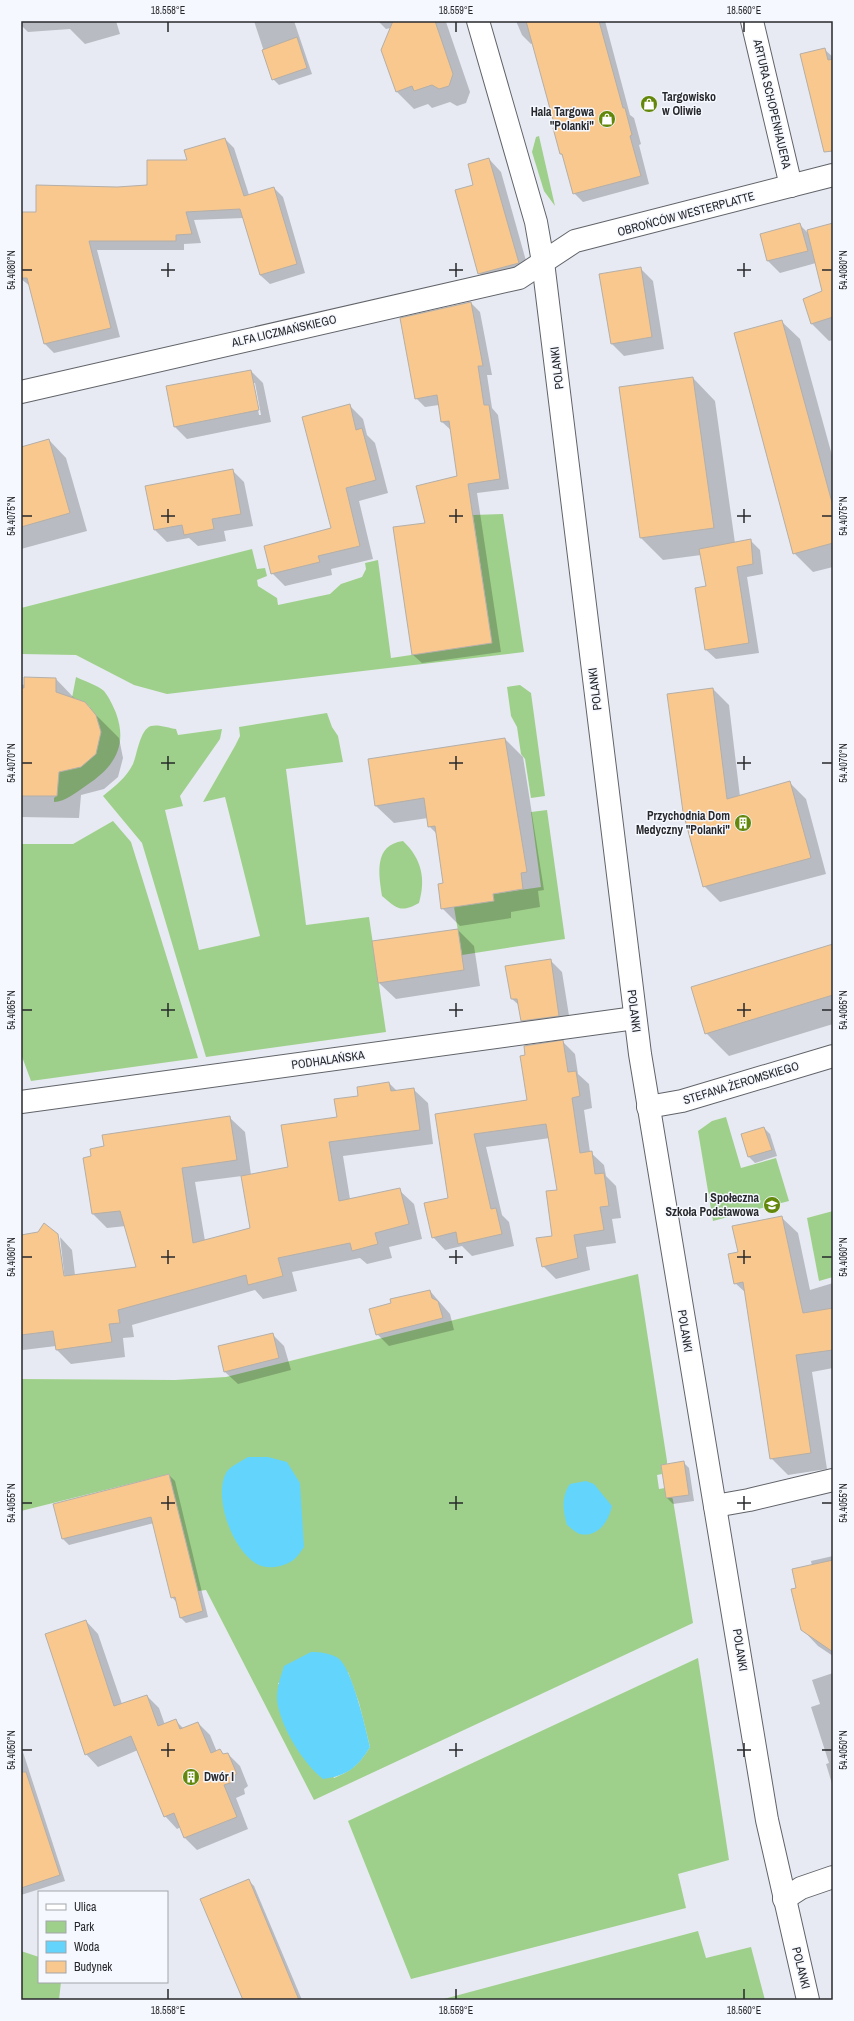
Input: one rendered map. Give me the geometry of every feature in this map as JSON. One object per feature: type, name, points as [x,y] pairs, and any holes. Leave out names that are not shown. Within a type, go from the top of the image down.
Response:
[{"type":"street","name":"POLANKI","points":[[478,21],[536,222],[543,262],[635,1018],[648,1107],[767,1820],[808,2000]]},
{"type":"street","name":"ARTURA SCHOPENHAUERA","points":[[752,21],[791,186]]},
{"type":"street","name":"OBROŃCÓW WESTERPLATTE","points":[[543,262],[575,241],[833,175]]},
{"type":"street","name":"ALFA LICZMAŃSKIEGO","points":[[21,392],[520,278],[543,262]]},
{"type":"street","name":"PODHALAŃSKA","points":[[21,1102],[635,1018]]},
{"type":"street","name":"STEFANA ŻEROMSKIEGO","points":[[648,1107],[682,1101],[833,1056]]},
{"type":"street","points":[[715,1506],[749,1500],[833,1480]]},
{"type":"street","points":[[784,1899],[801,1888],[833,1877]]},
{"type":"green space","points":[[539,136],[555,206],[544,191],[532,152],[536,137]]},
{"type":"green space","points":[[503,514],[524,652],[167,694],[134,685],[76,655],[21,654],[21,608],[252,549],[257,569],[265,568],[267,576],[257,580],[258,586],[277,598],[278,605],[330,594],[341,584],[362,577],[366,569],[365,563],[378,560],[391,658],[492,643],[473,515]]},
{"type":"green space","points":[[76,677],[98,687],[108,696],[116,713],[119,725],[119,746],[116,755],[105,771],[76,793],[58,802],[54,802],[54,798],[57,795],[59,770],[89,759],[98,746],[100,727],[89,706],[72,698]]},
{"type":"green space","points":[[520,685],[531,693],[545,796],[531,798],[525,759],[521,754],[517,727],[511,716],[507,687]]},
{"type":"green space","points":[[327,713],[332,727],[338,736],[343,762],[286,769],[306,925],[369,917],[386,1032],[206,1057],[142,843],[103,796],[127,774],[133,764],[139,743],[147,728],[151,726],[160,726],[176,729],[178,735],[222,729],[220,739],[180,796],[183,806],[165,810],[199,950],[260,936],[225,797],[203,802],[240,736],[239,727]]},
{"type":"green space","points":[[547,810],[565,939],[462,955],[453,901],[494,901],[493,894],[541,887],[531,812]]},
{"type":"green space","points":[[113,821],[131,842],[198,1058],[31,1081],[21,1054],[21,844],[73,844]]},
{"type":"green space","points":[[403,841],[418,862],[421,870],[422,886],[419,903],[403,909],[396,907],[382,896],[379,870],[382,855],[387,848],[393,844]]},
{"type":"green space","points":[[726,1117],[741,1168],[776,1158],[789,1201],[713,1221],[698,1131],[712,1121]]},
{"type":"green space","points":[[833,1211],[833,1277],[819,1281],[807,1218]]},
{"type":"green space","points":[[638,1274],[667,1461],[667,1464],[661,1465],[662,1474],[657,1475],[659,1489],[665,1488],[666,1498],[672,1497],[673,1500],[693,1623],[314,1800],[206,1590],[198,1591],[169,1474],[21,1511],[21,1379],[175,1380],[226,1377]],"holes":[[[348,1672],[359,1703],[370,1747],[355,1766],[334,1778],[278,1683]]]},
{"type":"green space","points":[[698,1658],[729,1860],[678,1874],[686,1908],[411,1979],[348,1821]]},
{"type":"green space","points":[[698,1931],[706,1958],[751,1947],[765,2000],[440,2000]]},
{"type":"green space","points":[[21,1951],[38,1957],[38,1983],[61,1983],[59,2000],[21,2000]]},
{"type":"water","points":[[248,1457],[268,1457],[287,1462],[300,1483],[304,1547],[294,1560],[284,1565],[265,1567],[257,1564],[240,1548],[228,1523],[222,1496],[226,1473],[233,1466]]},
{"type":"water","points":[[586,1481],[594,1484],[612,1506],[611,1512],[602,1527],[597,1531],[586,1535],[575,1532],[567,1525],[564,1499],[570,1484]]},
{"type":"water","points":[[311,1652],[332,1655],[338,1658],[343,1664],[358,1700],[370,1747],[361,1760],[351,1769],[339,1776],[331,1778],[323,1779],[301,1755],[284,1725],[277,1701],[278,1686],[284,1666]]},
{"type":"building","points":[[393,21],[435,21],[453,74],[449,86],[439,89],[432,85],[414,91],[412,86],[396,92],[381,50]]},
{"type":"building","name":"Hala Targowa \"Polanki\"","points":[[526,21],[599,21],[623,108],[625,108],[632,135],[630,136],[641,176],[573,194],[562,154],[560,154],[553,128],[555,127]]},
{"type":"building","points":[[297,37],[307,68],[272,80],[262,50]]},
{"type":"building","points":[[825,48],[828,60],[833,59],[833,151],[824,152],[800,54]]},
{"type":"building","points":[[225,138],[244,196],[274,187],[297,264],[260,275],[240,209],[186,212],[192,234],[176,235],[176,241],[89,241],[111,328],[44,344],[27,278],[21,278],[21,212],[36,212],[36,185],[117,187],[147,185],[147,160],[187,160],[184,150]]},
{"type":"building","points":[[489,158],[519,263],[478,274],[455,190],[473,185],[468,164]]},
{"type":"building","points":[[800,223],[808,251],[767,261],[760,234]]},
{"type":"building","points":[[833,223],[833,317],[811,324],[803,299],[822,291],[807,230]]},
{"type":"building","points":[[641,267],[652,337],[611,344],[599,274]]},
{"type":"building","points":[[471,302],[483,366],[478,366],[484,405],[489,405],[500,479],[468,484],[492,643],[412,655],[393,527],[425,523],[416,486],[457,476],[449,421],[441,422],[437,395],[415,399],[400,318]]},
{"type":"building","points":[[782,320],[833,506],[833,543],[793,554],[734,333]]},
{"type":"building","points":[[251,370],[259,410],[174,427],[166,386]]},
{"type":"building","points":[[693,377],[714,528],[640,538],[619,387]]},
{"type":"building","points":[[350,404],[356,430],[362,428],[376,480],[346,488],[360,546],[318,556],[320,562],[271,574],[264,546],[331,528],[302,417]]},
{"type":"building","points":[[49,439],[70,513],[21,527],[21,447]]},
{"type":"building","points":[[233,469],[241,514],[212,519],[214,529],[184,535],[182,525],[154,530],[145,486]]},
{"type":"building","points":[[751,539],[753,564],[737,567],[749,643],[705,650],[695,588],[706,586],[699,549]]},
{"type":"building","points":[[24,677],[56,678],[56,692],[85,702],[96,715],[101,732],[96,754],[81,767],[59,772],[57,796],[21,796],[21,688],[24,688]]},
{"type":"building","name":"Przychodnia Dom Medyczny \"Polanki\"","points":[[713,688],[727,799],[790,781],[811,858],[703,887],[683,812],[667,694]]},
{"type":"building","points":[[505,738],[527,872],[521,873],[523,889],[493,894],[494,901],[441,909],[438,884],[443,883],[435,826],[428,827],[424,798],[375,806],[368,759]]},
{"type":"building","points":[[458,929],[464,970],[378,983],[372,941]]},
{"type":"building","points":[[833,944],[833,995],[705,1034],[691,987]]},
{"type":"building","points":[[551,959],[559,1016],[521,1021],[517,999],[511,999],[505,966]]},
{"type":"building","points":[[563,1040],[568,1072],[576,1071],[580,1096],[572,1098],[580,1153],[592,1151],[595,1174],[604,1173],[609,1206],[600,1207],[604,1230],[574,1235],[578,1258],[542,1267],[536,1238],[552,1236],[546,1191],[557,1190],[546,1124],[474,1134],[491,1209],[496,1208],[502,1234],[458,1244],[456,1232],[432,1238],[424,1203],[448,1198],[435,1114],[527,1100],[520,1056],[525,1055],[524,1046]]},
{"type":"building","points":[[389,1082],[391,1091],[414,1088],[420,1130],[329,1142],[339,1201],[400,1188],[409,1224],[375,1233],[378,1244],[352,1251],[350,1243],[278,1258],[283,1276],[248,1285],[246,1275],[118,1310],[120,1323],[109,1324],[112,1342],[56,1350],[53,1331],[21,1335],[21,1235],[38,1232],[44,1223],[58,1234],[64,1276],[136,1267],[120,1211],[92,1214],[83,1158],[91,1156],[90,1149],[104,1146],[102,1135],[230,1116],[237,1160],[182,1168],[193,1243],[250,1228],[241,1176],[288,1167],[281,1125],[337,1117],[334,1099],[358,1096],[357,1087]]},
{"type":"building","points":[[764,1127],[772,1150],[748,1157],[741,1134]]},
{"type":"building","points":[[782,1216],[803,1313],[833,1308],[833,1350],[796,1355],[811,1453],[770,1459],[743,1282],[734,1284],[728,1254],[738,1252],[732,1226]]},
{"type":"building","points":[[430,1290],[432,1298],[438,1301],[443,1318],[376,1335],[369,1309],[391,1303],[390,1299]]},
{"type":"building","points":[[273,1333],[279,1358],[224,1372],[218,1346]]},
{"type":"building","points":[[684,1461],[689,1495],[666,1498],[661,1465]]},
{"type":"building","points":[[169,1474],[203,1611],[180,1618],[175,1597],[171,1598],[151,1517],[62,1539],[53,1504]]},
{"type":"building","points":[[833,1560],[833,1652],[801,1630],[791,1589],[796,1588],[792,1569]]},
{"type":"building","points":[[86,1620],[114,1706],[147,1695],[158,1726],[176,1719],[180,1729],[198,1722],[211,1753],[220,1749],[223,1754],[228,1753],[237,1774],[232,1777],[233,1782],[224,1785],[237,1817],[184,1838],[174,1813],[164,1817],[131,1736],[85,1755],[45,1634]]},
{"type":"building","points":[[21,1772],[26,1772],[60,1875],[21,1888]]},
{"type":"building","points":[[249,1879],[299,2000],[243,2000],[200,1899]]},
{"type":"place","name":"Targowisko w Oliwie","points":[[649,104]]},
{"type":"place","name":"Hala Targowa \"Polanki\"","points":[[607,119]]},
{"type":"place","name":"Przychodnia Dom Medyczny \"Polanki\"","points":[[743,823]]},
{"type":"place","name":"I Społeczna Szkoła Podstawowa","points":[[772,1205]]},
{"type":"place","name":"Dwór I","points":[[191,1777]]}]
